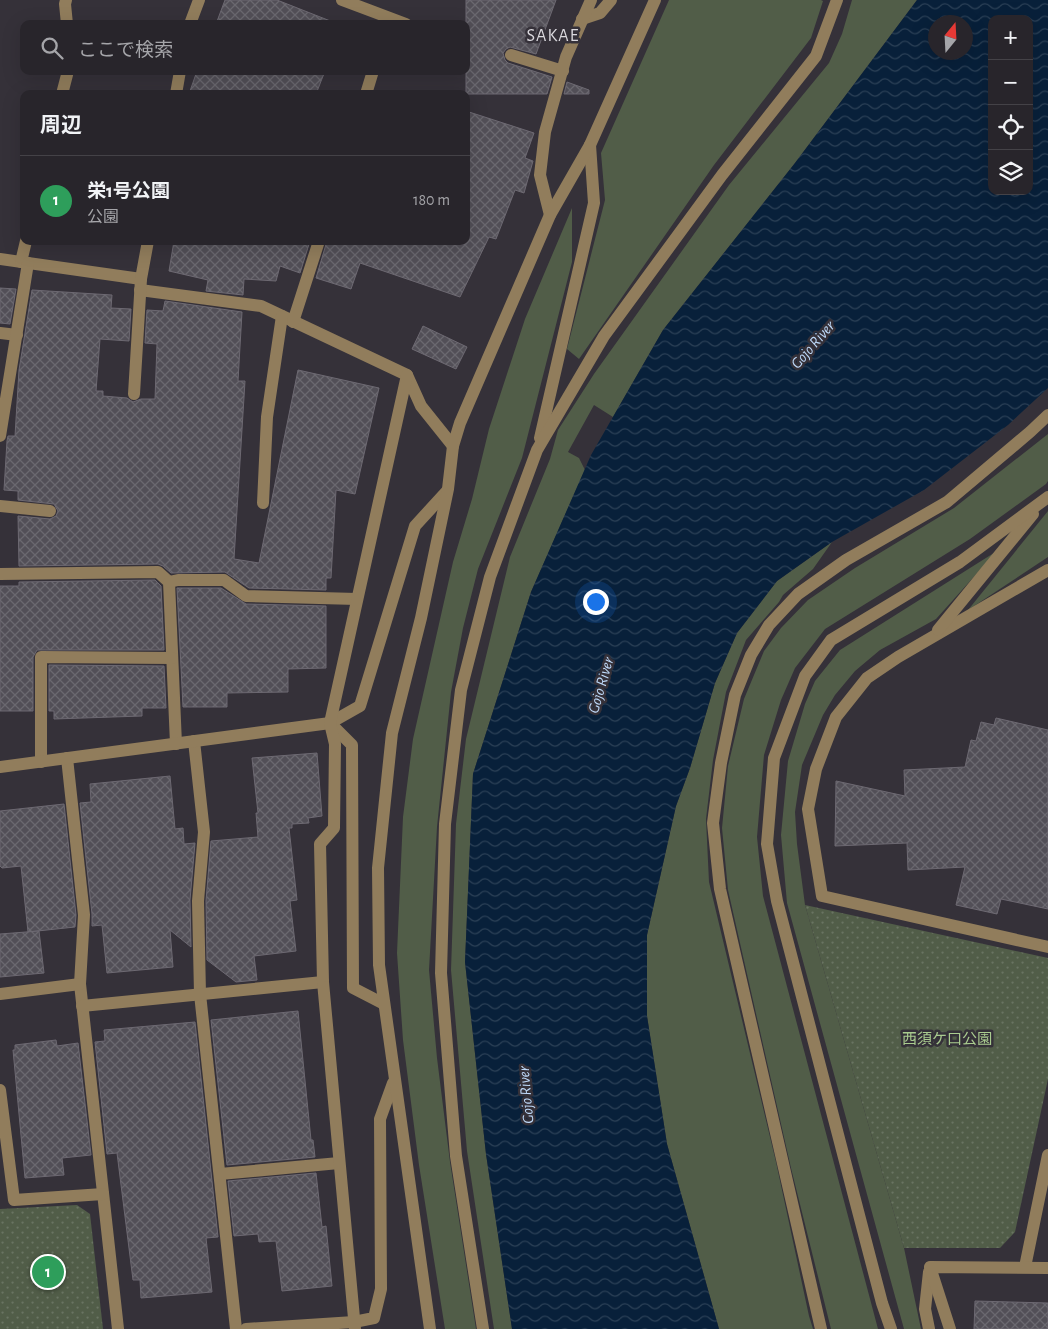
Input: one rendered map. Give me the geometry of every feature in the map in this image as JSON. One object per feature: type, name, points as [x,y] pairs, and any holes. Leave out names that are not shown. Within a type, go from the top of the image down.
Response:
[{"type":"street","points":[[66,0],[67,20]]},
{"type":"street","points":[[192,20],[199,0]]},
{"type":"street","points":[[342,0],[388,20]]},
{"type":"street","points":[[550,215],[540,175],[545,132],[566,57],[591,0]]},
{"type":"street","points":[[582,19],[600,13],[611,0]]},
{"type":"street","points":[[430,1329],[379,965],[378,868],[392,733],[421,618],[448,489],[453,446],[460,423],[550,215],[590,145],[655,0]]},
{"type":"street","points":[[537,450],[604,336],[722,175],[816,56],[837,0]]},
{"type":"street","points":[[511,56],[563,71]]},
{"type":"street","points":[[63,90],[67,75]]},
{"type":"street","points":[[177,90],[179,75]]},
{"type":"street","points":[[367,90],[373,75]]},
{"type":"street","points":[[483,1329],[456,1156],[440,973],[445,824],[461,690],[490,577],[537,450],[594,203],[590,145]]},
{"type":"street","points":[[0,436],[17,335],[26,245]]},
{"type":"street","points":[[134,394],[141,284],[147,245]]},
{"type":"street","points":[[263,503],[267,417],[287,319],[317,245]]},
{"type":"street","points":[[0,259],[261,306],[407,375],[420,406],[453,446]]},
{"type":"street","points":[[0,334],[17,335]]},
{"type":"street","points":[[355,1325],[323,982],[320,844],[334,828],[335,744],[330,723],[407,375]]},
{"type":"street","points":[[822,1329],[720,889],[713,824],[721,763],[735,695],[751,655],[769,625],[798,594],[846,560],[947,502],[1048,415]]},
{"type":"street","points":[[0,768],[330,723],[360,706],[415,526],[448,489]]},
{"type":"street","points":[[933,636],[1046,499]]},
{"type":"street","points":[[891,1329],[882,1303],[777,901],[767,844],[774,758],[805,676],[831,640],[960,562],[1046,499]]},
{"type":"street","points":[[0,506],[50,511]]},
{"type":"street","points":[[1048,570],[933,636],[867,678],[836,717],[816,769],[808,809],[822,896],[1048,947]]},
{"type":"street","points":[[0,574],[158,572],[169,582],[176,744]]},
{"type":"street","points":[[169,582],[178,580],[224,580],[246,596],[357,599]]},
{"type":"street","points":[[40,762],[41,657],[172,658]]},
{"type":"street","points":[[330,723],[352,745],[353,988],[384,1004]]},
{"type":"street","points":[[194,741],[204,832],[198,901],[200,994],[236,1329]]},
{"type":"street","points":[[67,758],[84,915],[80,984],[118,1329]]},
{"type":"street","points":[[82,1006],[323,982]]},
{"type":"street","points":[[0,994],[80,984]]},
{"type":"street","points":[[246,1329],[355,1325],[374,1318],[381,1289],[380,1119],[394,1080]]},
{"type":"street","points":[[0,1090],[14,1200],[103,1194]]},
{"type":"street","points":[[1025,1267],[1048,1155]]},
{"type":"street","points":[[220,1174],[340,1163]]},
{"type":"street","points":[[930,1266],[1048,1268]]},
{"type":"street","points":[[929,1329],[925,1309],[930,1266]]},
{"type":"street","points":[[930,1266],[950,1329]]},
{"type":"green space","points":[[669,0],[823,1],[811,38],[714,165],[579,359],[567,349],[605,200],[601,153]]},
{"type":"green space","points":[[852,0],[917,0],[795,163],[663,330],[613,417],[594,405],[568,452],[579,458],[585,470],[531,592],[473,774],[465,962],[486,1154],[512,1329],[494,1329],[467,1151],[451,970],[456,824],[466,739],[510,557],[550,459],[558,430],[594,374],[729,185],[829,63],[842,34]]},
{"type":"green space","points":[[572,208],[572,262],[522,458],[478,569],[463,628],[451,692],[437,827],[429,970],[437,1058],[450,1162],[476,1329],[445,1329],[419,1165],[403,1040],[397,953],[403,817],[413,739],[453,562],[472,499],[489,429],[525,319]]},
{"type":"green space","points":[[1048,434],[1048,481],[1046,484],[970,539],[825,629],[795,668],[781,700],[764,755],[757,837],[763,896],[878,1329],[831,1329],[791,1168],[728,890],[722,828],[728,766],[744,699],[764,651],[781,628],[808,600],[855,568],[954,508]]},
{"type":"green space","points":[[1048,511],[1048,557],[968,610]]},
{"type":"green space","points":[[832,542],[813,569],[783,595],[746,640],[726,692],[713,760],[706,819],[709,882],[776,1162],[813,1329],[719,1329],[667,1144],[647,1016],[647,935],[676,806],[690,768],[715,683],[737,633],[777,581]]},
{"type":"green space","points":[[997,551],[936,619],[880,650],[855,671],[835,695],[823,715],[802,765],[795,812],[805,905],[904,1248],[921,1329],[904,1329],[787,903],[781,835],[788,761],[805,704],[815,681],[840,650]]},
{"type":"green space","name":"西須ケ口公園","points":[[805,905],[1048,958],[1048,1079],[1015,1232],[1000,1248],[904,1248]]},
{"type":"green space","points":[[77,1205],[90,1214],[103,1329],[0,1329],[0,1209]]},
{"type":"water","name":"Gojo River","points":[[917,0],[1048,0],[1048,388],[1008,425],[924,490],[832,542],[777,581],[737,633],[715,683],[690,768],[676,806],[647,935],[647,1016],[667,1144],[719,1329],[512,1329],[486,1154],[465,962],[473,774],[531,592],[591,455],[663,330],[795,163]]},
{"type":"building","points":[[225,0],[277,0],[328,20],[218,20]]},
{"type":"building","points":[[466,0],[556,0],[536,54],[510,47],[503,53],[508,63],[552,77],[547,94],[470,94],[470,90],[466,90],[466,75],[470,75],[470,20],[466,20]]},
{"type":"building","points":[[196,75],[323,75],[318,90],[190,90]]},
{"type":"building","points":[[567,82],[589,90],[589,94],[564,94]]},
{"type":"building","points":[[470,112],[534,133],[525,158],[533,161],[524,193],[515,190],[496,239],[489,237],[460,297],[360,263],[351,289],[316,278],[326,245],[470,245]]},
{"type":"building","points":[[173,245],[309,245],[300,273],[280,266],[276,281],[244,279],[243,295],[206,291],[208,280],[169,271]]},
{"type":"building","points":[[0,288],[16,289],[10,324],[0,323]]},
{"type":"building","points":[[32,290],[112,295],[111,308],[131,309],[129,341],[100,339],[96,391],[103,391],[103,396],[127,398],[133,402],[141,399],[155,399],[157,344],[145,343],[147,310],[163,311],[165,301],[242,312],[238,381],[245,381],[234,559],[259,563],[298,370],[379,388],[355,494],[336,490],[331,578],[326,578],[326,590],[249,588],[225,572],[171,573],[158,564],[19,566],[18,516],[50,519],[56,516],[58,511],[54,504],[18,500],[18,491],[4,490],[7,441],[8,436],[15,436],[19,370]]},
{"type":"building","points":[[423,326],[467,347],[456,369],[412,349]]},
{"type":"building","points":[[155,580],[161,586],[164,650],[37,650],[33,657],[33,711],[0,711],[0,586],[19,586],[19,582]]},
{"type":"building","points":[[177,588],[221,588],[246,604],[326,606],[326,668],[288,669],[288,692],[227,693],[227,707],[183,707]]},
{"type":"building","points":[[49,665],[164,666],[166,708],[142,708],[142,716],[54,719],[54,711],[49,711]]},
{"type":"building","points":[[996,718],[1048,730],[1048,909],[1001,899],[997,914],[956,905],[965,867],[908,870],[907,843],[835,846],[836,781],[905,796],[904,770],[965,767],[971,740],[976,741],[981,722],[994,725]]},
{"type":"building","points":[[317,753],[322,816],[308,818],[309,823],[292,824],[292,828],[289,828],[297,900],[290,901],[296,951],[254,956],[257,980],[236,982],[207,960],[206,901],[211,841],[258,837],[256,813],[258,813],[252,758]]},
{"type":"building","points":[[170,776],[175,829],[183,828],[184,844],[195,843],[190,900],[191,947],[170,930],[173,967],[107,973],[102,925],[92,926],[80,803],[91,802],[90,784]]},
{"type":"building","points":[[64,804],[76,915],[75,927],[28,932],[21,866],[2,868],[0,866],[0,811]]},
{"type":"building","points":[[39,931],[44,973],[0,977],[0,934]]},
{"type":"building","points":[[298,1011],[311,1140],[313,1140],[315,1157],[227,1165],[211,1020]]},
{"type":"building","points":[[195,1022],[218,1237],[206,1238],[212,1292],[141,1298],[140,1280],[133,1280],[117,1153],[107,1154],[95,1042],[105,1041],[104,1030]]},
{"type":"building","points":[[56,1040],[57,1046],[78,1043],[91,1155],[62,1158],[64,1175],[25,1178],[13,1050],[15,1050],[15,1045]]},
{"type":"building","points":[[316,1173],[322,1227],[326,1226],[332,1286],[282,1291],[276,1241],[259,1242],[258,1234],[234,1236],[228,1181]]},
{"type":"building","points":[[975,1301],[1048,1303],[1048,1329],[974,1329]]},
{"type":"place","name":"栄1号公園","points":[[48,1272]]},
{"type":"district","name":"SAKAE","points":[[553,35]]}]
